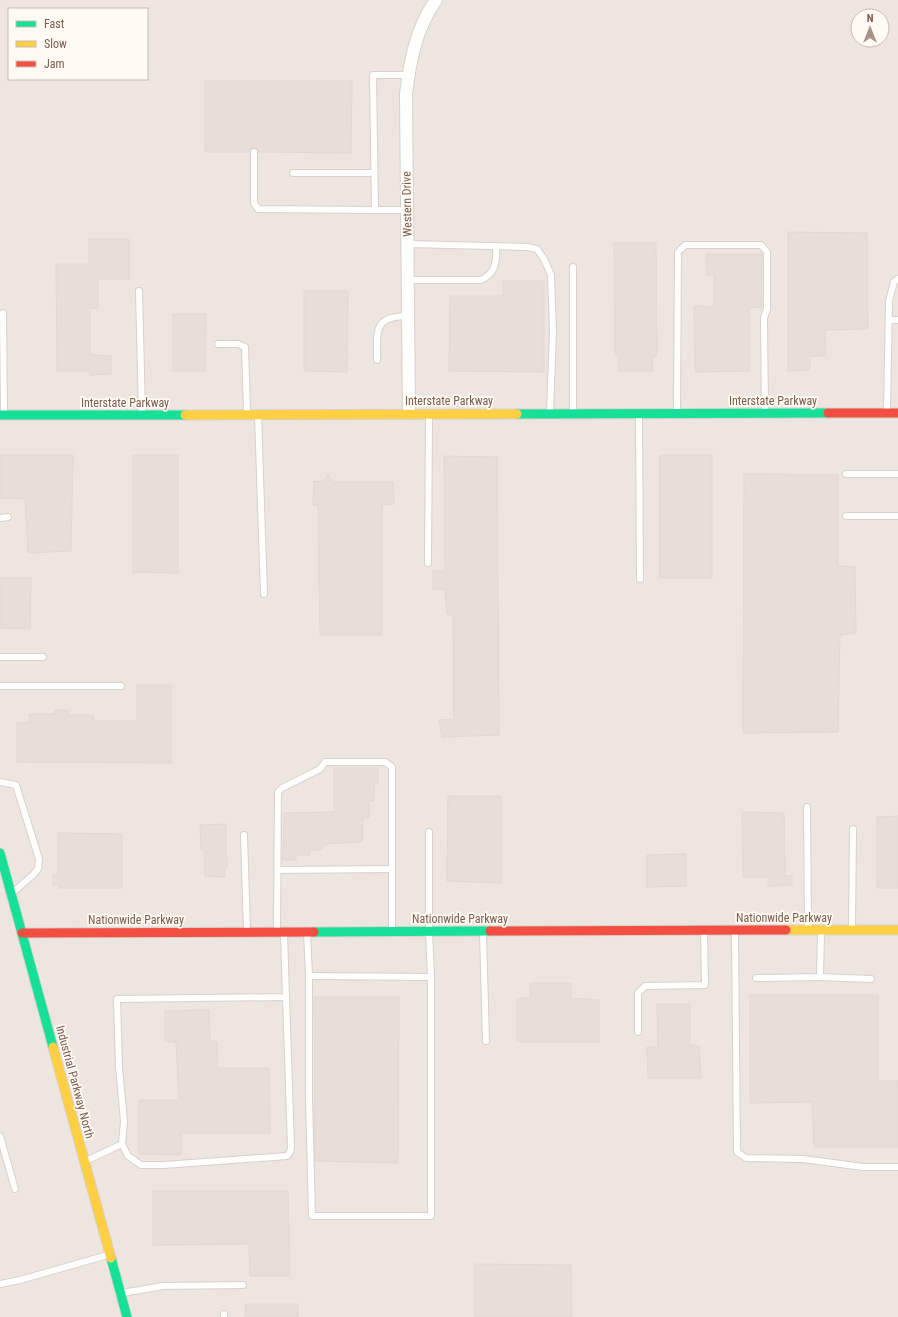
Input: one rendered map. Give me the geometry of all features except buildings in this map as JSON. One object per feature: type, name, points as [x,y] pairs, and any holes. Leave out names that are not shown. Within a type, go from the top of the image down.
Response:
[{"type":"street","name":"Western Drive","points":[[409,414],[406,94],[413,50],[421,28],[436,0]]},
{"type":"street","name":"Interstate Parkway","points":[[2,415],[142,416],[247,414],[898,413]]},
{"type":"street","name":"Industrial Parkway North","points":[[0,853],[3,878],[11,894],[127,1317]]},
{"type":"street","name":"Nationwide Parkway","points":[[22,933],[898,930]]},
{"type":"lane","points":[[375,210],[373,75],[408,75]]},
{"type":"lane","points":[[254,152],[254,203],[258,209],[407,210]]},
{"type":"lane","points":[[293,173],[374,173]]},
{"type":"lane","points":[[408,244],[527,247],[537,250],[544,258],[551,275],[553,330],[550,414]]},
{"type":"lane","points":[[677,413],[678,252],[686,245],[761,245],[768,252],[768,309],[764,318],[765,413]]},
{"type":"lane","points":[[408,280],[481,280],[489,276],[494,269],[497,258],[496,246]]},
{"type":"lane","points":[[573,267],[573,414]]},
{"type":"lane","points":[[887,413],[890,301],[894,282],[898,279]]},
{"type":"lane","points":[[139,291],[142,416]]},
{"type":"lane","points":[[2,415],[3,313]]},
{"type":"lane","points":[[377,360],[377,337],[382,323],[395,316],[408,316]]},
{"type":"lane","points":[[890,320],[898,320]]},
{"type":"lane","points":[[218,344],[238,344],[245,347],[247,414]]},
{"type":"lane","points":[[639,413],[640,579]]},
{"type":"lane","points":[[258,414],[264,594]]},
{"type":"lane","points":[[428,563],[429,414]]},
{"type":"lane","points":[[846,474],[898,474]]},
{"type":"lane","points":[[846,516],[898,516]]},
{"type":"lane","points":[[0,518],[8,518]]},
{"type":"lane","points":[[0,658],[43,657]]},
{"type":"lane","points":[[0,686],[121,686]]},
{"type":"lane","points":[[286,997],[117,999],[119,1067],[124,1121],[122,1144],[128,1156],[141,1165],[164,1165],[287,1156],[290,1152],[286,997],[278,870],[278,792],[282,788],[320,769],[325,762],[385,762],[392,767],[392,932]]},
{"type":"lane","points":[[0,782],[16,785],[39,859],[38,869],[11,894]]},
{"type":"lane","points":[[807,808],[808,930]]},
{"type":"lane","points":[[852,930],[853,830]]},
{"type":"lane","points":[[307,932],[309,976],[309,1097],[312,1216],[431,1216],[431,977],[429,931],[429,832]]},
{"type":"lane","points":[[244,835],[247,932]]},
{"type":"lane","points":[[278,870],[392,869]]},
{"type":"lane","points":[[638,1032],[638,993],[645,986],[704,985],[704,930]]},
{"type":"lane","points":[[735,930],[737,1152],[746,1158],[803,1159],[863,1166],[898,1167]]},
{"type":"lane","points":[[820,977],[821,930]]},
{"type":"lane","points":[[483,931],[486,1040]]},
{"type":"lane","points":[[309,976],[431,977]]},
{"type":"lane","points":[[756,978],[820,977],[871,979]]},
{"type":"lane","points":[[0,1136],[15,1189]]},
{"type":"lane","points":[[84,1161],[122,1144]]},
{"type":"lane","points":[[0,1284],[20,1280],[110,1254]]},
{"type":"lane","points":[[120,1293],[163,1286],[243,1285]]},
{"type":"shaded area","points":[[0,0],[898,0],[898,1317],[0,1317]]},
{"type":"traffic: fast","points":[[517,414],[828,413]]},
{"type":"traffic: fast","points":[[0,415],[185,415]]},
{"type":"traffic: fast","points":[[0,853],[53,1047]]},
{"type":"traffic: fast","points":[[314,932],[490,931]]},
{"type":"traffic: fast","points":[[111,1258],[127,1317]]},
{"type":"traffic: slow","points":[[185,415],[517,414]]},
{"type":"traffic: slow","points":[[786,930],[898,930]]},
{"type":"traffic: slow","points":[[53,1047],[111,1258]]},
{"type":"traffic: jam","points":[[828,413],[898,413]]},
{"type":"traffic: jam","points":[[490,931],[786,930]]},
{"type":"traffic: jam","points":[[22,933],[314,932]]}]
